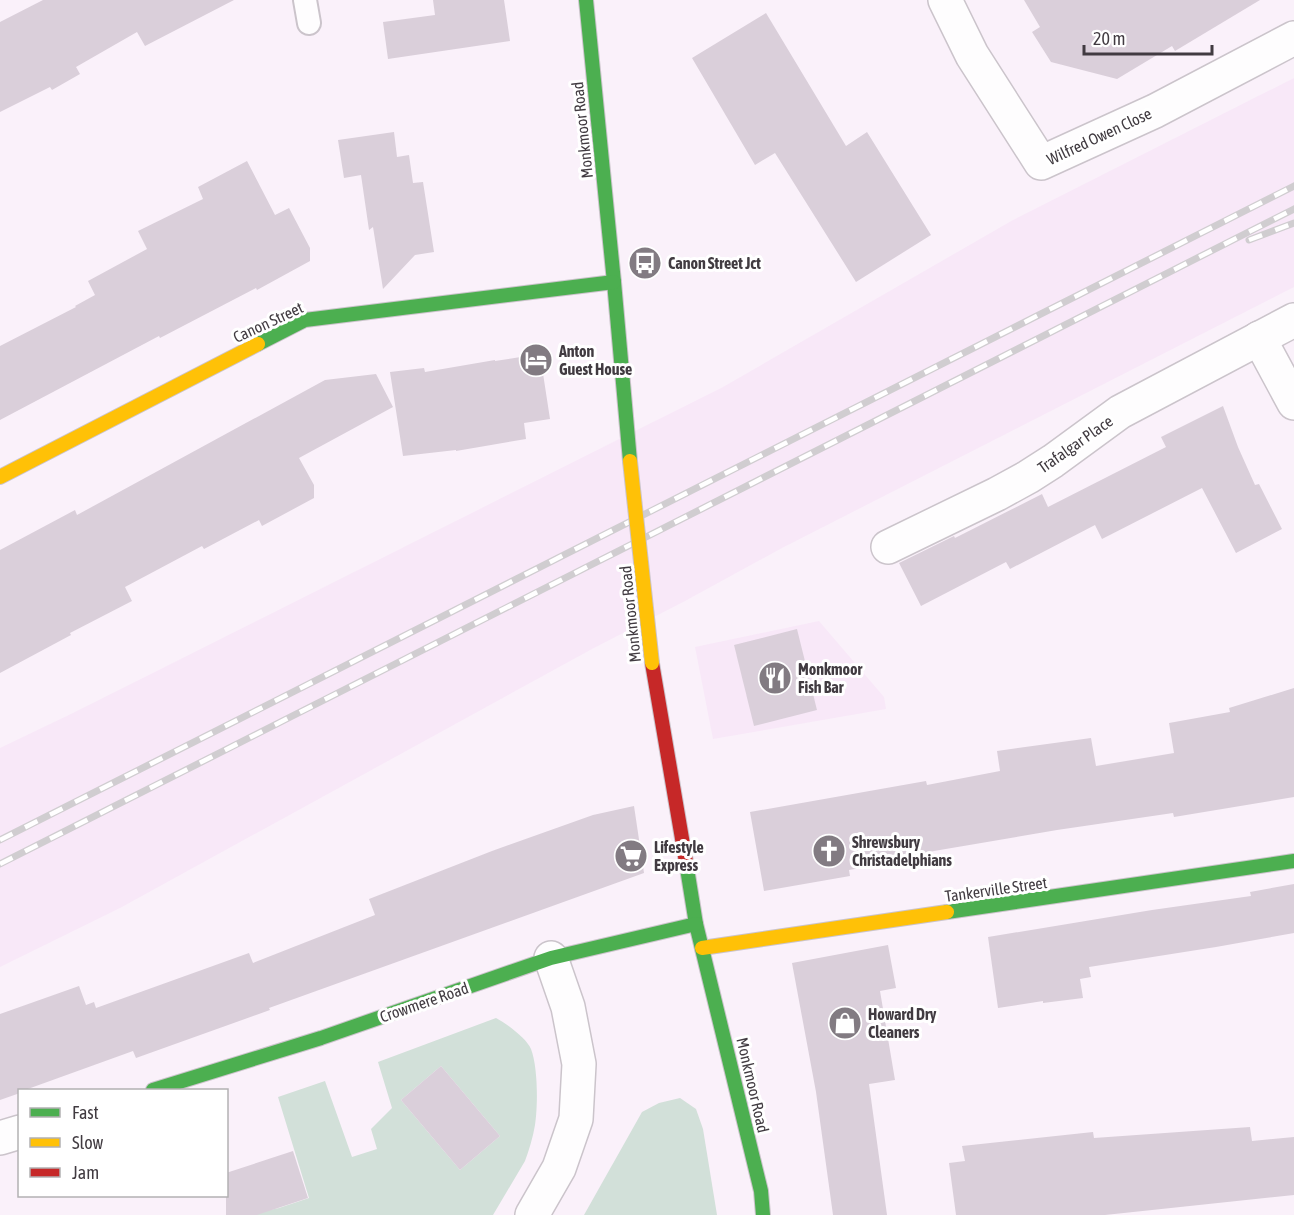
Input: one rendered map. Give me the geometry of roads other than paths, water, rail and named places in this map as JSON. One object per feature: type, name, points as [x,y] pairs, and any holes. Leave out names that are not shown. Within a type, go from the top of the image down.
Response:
[{"type":"street","name":"Monkmoor Road","points":[[586,0],[630,461],[652,663],[696,924],[761,1191],[763,1215]]},
{"type":"street","name":"Wilfred Owen Close","points":[[945,0],[972,55],[1041,164],[1155,111],[1294,38]]},
{"type":"street","name":"Canon Street","points":[[0,477],[305,320],[614,282]]},
{"type":"street","name":"Trafalgar Place","points":[[888,547],[1018,483],[1053,461],[1120,412],[1294,320]]},
{"type":"street","points":[[1259,338],[1294,403]]},
{"type":"street","name":"Tankerville Street","points":[[702,948],[1294,861]]},
{"type":"street","name":"Crowmere Road","points":[[156,1089],[321,1038],[551,958],[696,924]]},
{"type":"street","points":[[532,1215],[559,1168],[576,1119],[579,1064],[568,1007],[551,958]]},
{"type":"street","points":[[0,1138],[18,1133]]},
{"type":"lane","points":[[305,0],[309,23]]},
{"type":"railway","points":[[0,840],[1294,186]]},
{"type":"railway","points":[[0,864],[1294,209]]},
{"type":"railway","points":[[1249,240],[1294,223]]},
{"type":"place","name":"Canon Street Jct","points":[[645,263]]},
{"type":"place","name":"Anton Guest House","points":[[536,360]]},
{"type":"place","name":"Monkmoor Fish Bar","points":[[775,678]]},
{"type":"place","name":"Shrewsbury Christadelphians","points":[[829,851]]},
{"type":"place","name":"Lifestyle Express","points":[[631,856]]},
{"type":"place","name":"Howard Dry Cleaners","points":[[845,1023]]}]
